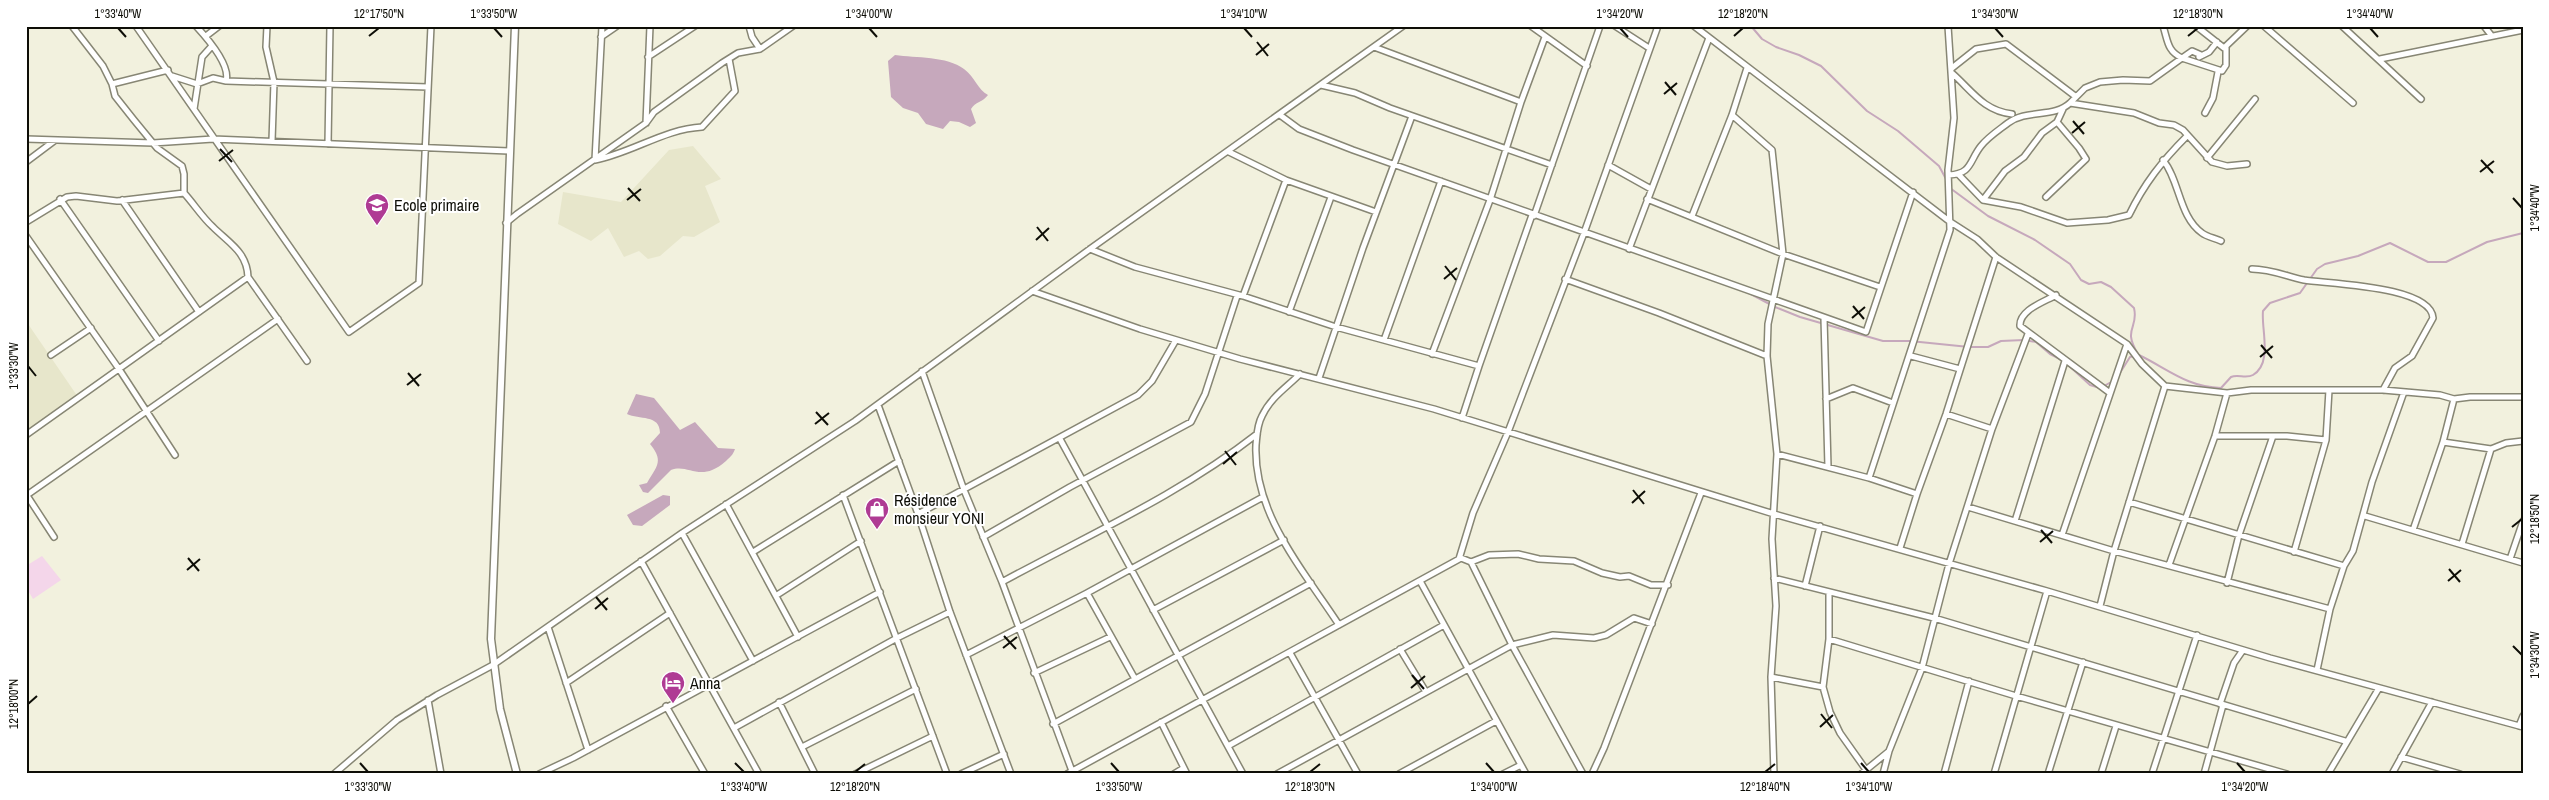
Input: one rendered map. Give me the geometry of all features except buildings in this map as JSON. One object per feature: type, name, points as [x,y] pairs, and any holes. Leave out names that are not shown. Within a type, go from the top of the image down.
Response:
[{"type":"street","points":[[72,26],[103,66],[112,84],[115,96],[157,148],[182,166],[184,193],[213,228],[240,252],[247,265],[248,277],[308,361]]},
{"type":"street","points":[[136,26],[349,332],[419,283],[431,26]]},
{"type":"street","points":[[196,26],[206,36],[211,47],[228,70],[226,81]]},
{"type":"street","points":[[206,36],[219,26]]},
{"type":"street","points":[[267,26],[266,47],[274,82],[272,141]]},
{"type":"street","points":[[328,144],[330,26]]},
{"type":"street","points":[[515,26],[493,565],[493,665],[504,729],[517,774]]},
{"type":"street","points":[[594,160],[602,26]]},
{"type":"street","points":[[602,38],[617,26]]},
{"type":"street","points":[[646,123],[650,26]]},
{"type":"street","points":[[648,57],[695,26]]},
{"type":"street","points":[[749,26],[752,38],[760,48]]},
{"type":"street","points":[[506,224],[517,214],[646,123],[654,112],[729,59],[738,54],[760,48],[793,26]]},
{"type":"street","points":[[334,774],[397,720],[428,700],[493,665],[640,561],[878,405],[1090,249],[1229,152],[1403,26]]},
{"type":"street","points":[[1531,26],[1587,66]]},
{"type":"street","points":[[1462,418],[1600,26]]},
{"type":"street","points":[[1615,26],[1649,48]]},
{"type":"street","points":[[1459,559],[1473,513],[1508,432],[1584,232],[1658,26]]},
{"type":"street","points":[[1694,26],[1949,221],[1977,238],[1996,257],[2056,295],[2127,344],[2142,364],[2165,386],[2227,393],[2251,390],[2382,390],[2440,395],[2454,399],[2470,397],[2523,397]]},
{"type":"street","points":[[1869,478],[1949,238],[1949,175],[1954,118],[1953,74],[1948,26]]},
{"type":"street","points":[[2163,26],[2166,43],[2175,55],[2195,61],[2218,72]]},
{"type":"street","points":[[2196,26],[2224,48],[2226,65],[2218,72],[2213,98],[2205,113]]},
{"type":"street","points":[[2224,48],[2247,26]]},
{"type":"street","points":[[2264,26],[2353,103]]},
{"type":"street","points":[[2342,26],[2422,99]]},
{"type":"street","points":[[2484,26],[2491,35]]},
{"type":"street","points":[[2380,59],[2523,30]]},
{"type":"street","points":[[1432,354],[1490,200],[1505,149],[1545,37]]},
{"type":"street","points":[[1629,249],[1709,38]]},
{"type":"street","points":[[2195,61],[2201,55],[2209,52],[2217,42]]},
{"type":"street","points":[[1952,68],[1976,49],[2006,44],[2075,96]]},
{"type":"street","points":[[1374,46],[1521,102]]},
{"type":"street","points":[[194,109],[196,84],[202,67],[202,57],[211,47]]},
{"type":"street","points":[[1983,200],[2005,172],[2024,157],[2042,133],[2056,122],[2063,110],[2085,88],[2100,82],[2123,80],[2150,81],[2192,51],[2201,55]]},
{"type":"street","points":[[594,160],[606,158],[654,138],[702,127],[735,91],[729,59]]},
{"type":"street","points":[[1692,216],[1732,115],[1747,68]]},
{"type":"street","points":[[112,84],[168,70]]},
{"type":"street","points":[[1953,74],[1967,86],[1968,92],[1976,98],[2002,113],[2012,114]]},
{"type":"street","points":[[172,76],[196,84],[213,78],[226,81],[428,87]]},
{"type":"street","points":[[1322,85],[1350,91],[1412,116],[1552,165]]},
{"type":"street","points":[[2206,158],[2254,99]]},
{"type":"street","points":[[2070,103],[2134,113],[2160,123],[2174,125],[2183,130],[2206,158],[2221,166],[2247,164]]},
{"type":"street","points":[[1949,175],[1959,174],[1972,162],[1980,147],[2012,121],[2028,114],[2063,110]]},
{"type":"street","points":[[1280,115],[1299,129],[1490,200],[1866,332],[1913,192]]},
{"type":"street","points":[[1732,115],[1772,150],[1783,254],[1768,324],[1767,356],[1776,454],[1772,539],[1776,606],[1772,677],[1774,774]]},
{"type":"street","points":[[1319,378],[1376,212],[1412,116]]},
{"type":"street","points":[[2046,196],[2080,167],[2086,159],[2056,122]]},
{"type":"street","points":[[1959,174],[1983,200],[2021,207],[2067,223],[2108,220],[2129,215],[2142,189],[2162,160],[2187,136]]},
{"type":"street","points":[[26,139],[153,142],[213,139],[509,151]]},
{"type":"street","points":[[26,162],[54,141]]},
{"type":"street","points":[[1229,152],[1286,180],[1376,212]]},
{"type":"street","points":[[2162,160],[2175,182],[2182,202],[2191,219],[2202,233],[2221,241]]},
{"type":"street","points":[[1608,165],[1651,189]]},
{"type":"street","points":[[983,537],[1191,422],[1204,394],[1286,180]]},
{"type":"street","points":[[1384,340],[1440,181]]},
{"type":"street","points":[[26,222],[60,199],[76,196],[117,201],[184,193]]},
{"type":"street","points":[[1289,312],[1332,196]]},
{"type":"street","points":[[60,199],[158,340]]},
{"type":"street","points":[[1647,199],[1783,254],[1880,287]]},
{"type":"street","points":[[122,200],[199,312]]},
{"type":"street","points":[[26,236],[119,369],[175,455]]},
{"type":"street","points":[[1090,249],[1135,266],[1240,296],[1336,327],[1479,366]]},
{"type":"street","points":[[1900,548],[1946,414],[1996,257]]},
{"type":"street","points":[[2252,269],[2265,269],[2303,280],[2403,294],[2429,307],[2433,318],[2412,356],[2395,368],[2382,390]]},
{"type":"street","points":[[26,435],[248,277]]},
{"type":"street","points":[[1565,279],[1659,313],[1767,356]]},
{"type":"street","points":[[1032,291],[1219,353],[1319,378],[1462,418],[1702,493],[2100,606],[2243,650],[2521,726],[2523,716]]},
{"type":"street","points":[[2056,295],[2023,316],[2019,325],[2028,334],[2110,393]]},
{"type":"street","points":[[1824,318],[1828,467]]},
{"type":"street","points":[[54,537],[26,495],[278,319]]},
{"type":"street","points":[[51,355],[91,328]]},
{"type":"street","points":[[1883,774],[1889,751],[1922,668],[1949,564],[1992,429],[2028,334]]},
{"type":"street","points":[[918,514],[1060,439],[1141,393],[1158,372],[1176,340]]},
{"type":"street","points":[[2062,535],[2127,344]]},
{"type":"street","points":[[1911,356],[1960,370]]},
{"type":"street","points":[[2015,520],[2065,360]]},
{"type":"street","points":[[922,371],[964,490],[1020,629],[1070,772],[1459,559],[1464,559],[1470,562],[1512,645],[1583,774]]},
{"type":"street","points":[[1300,374],[1268,405],[1260,420],[1257,434],[1257,470],[1262,497],[1284,540],[1339,626]]},
{"type":"street","points":[[2100,606],[2114,551],[2165,386]]},
{"type":"street","points":[[1826,399],[1853,388],[1893,403]]},
{"type":"street","points":[[2294,552],[2326,440],[2329,390]]},
{"type":"street","points":[[2317,670],[2330,609],[2344,566],[2350,559],[2365,516],[2372,482],[2404,392]]},
{"type":"street","points":[[2169,565],[2215,436],[2227,393]]},
{"type":"street","points":[[2413,530],[2443,442],[2454,399]]},
{"type":"street","points":[[878,405],[918,514],[950,612],[1011,774]]},
{"type":"street","points":[[1946,414],[1992,429]]},
{"type":"street","points":[[1002,582],[1108,526],[1226,458],[1257,434]]},
{"type":"street","points":[[2215,436],[2273,436],[2326,440]]},
{"type":"street","points":[[2227,583],[2239,535],[2273,436]]},
{"type":"street","points":[[1060,439],[1243,774]]},
{"type":"street","points":[[2443,442],[2491,449],[2506,443],[2523,441]]},
{"type":"street","points":[[2462,544],[2491,449]]},
{"type":"street","points":[[1776,454],[1869,478],[1917,494]]},
{"type":"street","points":[[753,552],[899,461]]},
{"type":"street","points":[[1592,774],[1668,585],[1702,493]]},
{"type":"street","points":[[843,496],[948,774]]},
{"type":"street","points":[[966,655],[1020,629],[1262,497]]},
{"type":"street","points":[[2129,502],[2344,566]]},
{"type":"street","points":[[726,504],[777,595],[798,637]]},
{"type":"street","points":[[1968,506],[2114,551],[2169,565],[2227,583],[2330,609]]},
{"type":"street","points":[[2365,516],[2523,563]]},
{"type":"street","points":[[2510,559],[2523,521]]},
{"type":"street","points":[[1805,586],[1820,526]]},
{"type":"street","points":[[682,533],[754,661]]},
{"type":"street","points":[[1153,610],[1284,540]]},
{"type":"street","points":[[777,595],[861,541]]},
{"type":"street","points":[[1470,562],[1489,555],[1518,554],[1539,559],[1574,561],[1602,573],[1620,577],[1629,576],[1651,585],[1668,585]]},
{"type":"street","points":[[640,561],[710,684],[758,774]]},
{"type":"street","points":[[1774,578],[1934,618],[2345,741]]},
{"type":"street","points":[[1420,581],[1526,774]]},
{"type":"street","points":[[1054,724],[1311,583]]},
{"type":"street","points":[[1994,774],[2029,646],[2047,591]]},
{"type":"street","points":[[539,774],[588,750],[666,706],[754,661],[880,592]]},
{"type":"street","points":[[1087,593],[1135,679]]},
{"type":"street","points":[[1829,593],[1829,638],[1823,687],[1830,712],[1840,733],[1866,773],[1889,751]]},
{"type":"street","points":[[734,728],[897,638],[950,612]]},
{"type":"street","points":[[566,683],[670,613]]},
{"type":"street","points":[[1277,774],[1512,645],[1553,635],[1594,638],[1606,635],[1634,618],[1652,624]]},
{"type":"street","points":[[1228,746],[1444,626]]},
{"type":"street","points":[[548,627],[588,750]]},
{"type":"street","points":[[2152,774],[2197,635]]},
{"type":"street","points":[[1034,673],[1110,637]]},
{"type":"street","points":[[1829,638],[2067,712],[2163,737],[2287,774]]},
{"type":"street","points":[[1400,649],[1426,692]]},
{"type":"street","points":[[2204,774],[2221,705],[2234,663],[2243,650]]},
{"type":"street","points":[[1290,653],[1358,774]]},
{"type":"street","points":[[2048,774],[2083,662]]},
{"type":"street","points":[[1772,677],[1823,687]]},
{"type":"street","points":[[1944,774],[1969,681]]},
{"type":"street","points":[[2328,774],[2345,741],[2379,688]]},
{"type":"street","points":[[802,747],[916,689]]},
{"type":"street","points":[[428,700],[441,774]]},
{"type":"street","points":[[780,702],[815,774]]},
{"type":"street","points":[[2392,774],[2432,702]]},
{"type":"street","points":[[666,706],[705,774]]},
{"type":"street","points":[[1399,774],[1408,772],[1496,721]]},
{"type":"street","points":[[1161,722],[1185,771],[1174,774]]},
{"type":"street","points":[[2101,774],[2116,726]]},
{"type":"street","points":[[855,774],[933,736]]},
{"type":"street","points":[[961,774],[1004,754]]},
{"type":"street","points":[[2401,757],[2460,774]]},
{"type":"street","points":[[1503,774],[1521,764]]},
{"type":"shaded area","points":[[895,55],[931,58],[949,62],[964,69],[988,95],[971,109],[976,123],[970,127],[959,122],[950,121],[943,129],[926,124],[918,113],[903,108],[891,97],[888,61]]},
{"type":"shaded area","points":[[693,146],[721,179],[705,186],[720,222],[694,237],[683,236],[660,256],[648,259],[639,251],[624,257],[608,228],[591,241],[558,224],[563,192],[621,202],[669,150]]},
{"type":"shaded area","points":[[26,321],[78,397],[26,434]]},
{"type":"shaded area","points":[[636,394],[654,398],[680,430],[695,422],[718,448],[735,449],[733,453],[717,468],[709,471],[671,470],[648,493],[643,492],[639,485],[647,483],[658,464],[657,455],[650,444],[660,433],[657,423],[653,420],[627,414]]},
{"type":"shaded area","points":[[663,495],[670,496],[670,505],[642,526],[633,525],[627,515]]},
{"type":"shaded area","points":[[42,556],[61,580],[33,599],[26,587],[26,566]]},
{"type":"waterway","points":[[1751,26],[1762,39],[1821,66],[1867,111],[1898,131],[1939,166],[1946,179]]},
{"type":"waterway","points":[[1950,188],[1988,216],[2035,240],[2070,264],[2081,280],[2089,284],[2101,282],[2111,287],[2134,308],[2135,315],[2131,339],[2138,354]]},
{"type":"waterway","points":[[2118,376],[2130,357],[2139,355],[2188,381],[2209,387],[2221,388],[2231,377],[2250,376],[2259,370],[2263,362],[2265,345],[2263,311],[2270,303],[2300,293],[2317,269],[2325,264],[2358,256],[2390,243],[2428,262],[2446,262],[2487,242],[2523,233]]},
{"type":"waterway","points":[[1747,292],[1775,307],[1800,317],[1883,341],[1910,341],[1988,347],[2001,341],[2024,340],[2036,342],[2050,354],[2062,360]]},
{"type":"waterway","points":[[2066,363],[2090,385],[2100,388]]},
{"type":"waterway","points":[[2104,386],[2113,381]]},
{"type":"place","name":"Ecole primaire","points":[[377,226]]},
{"type":"place","name":"Résidence monsieur YONI","points":[[877,530]]},
{"type":"place","name":"Anna","points":[[673,704]]}]
